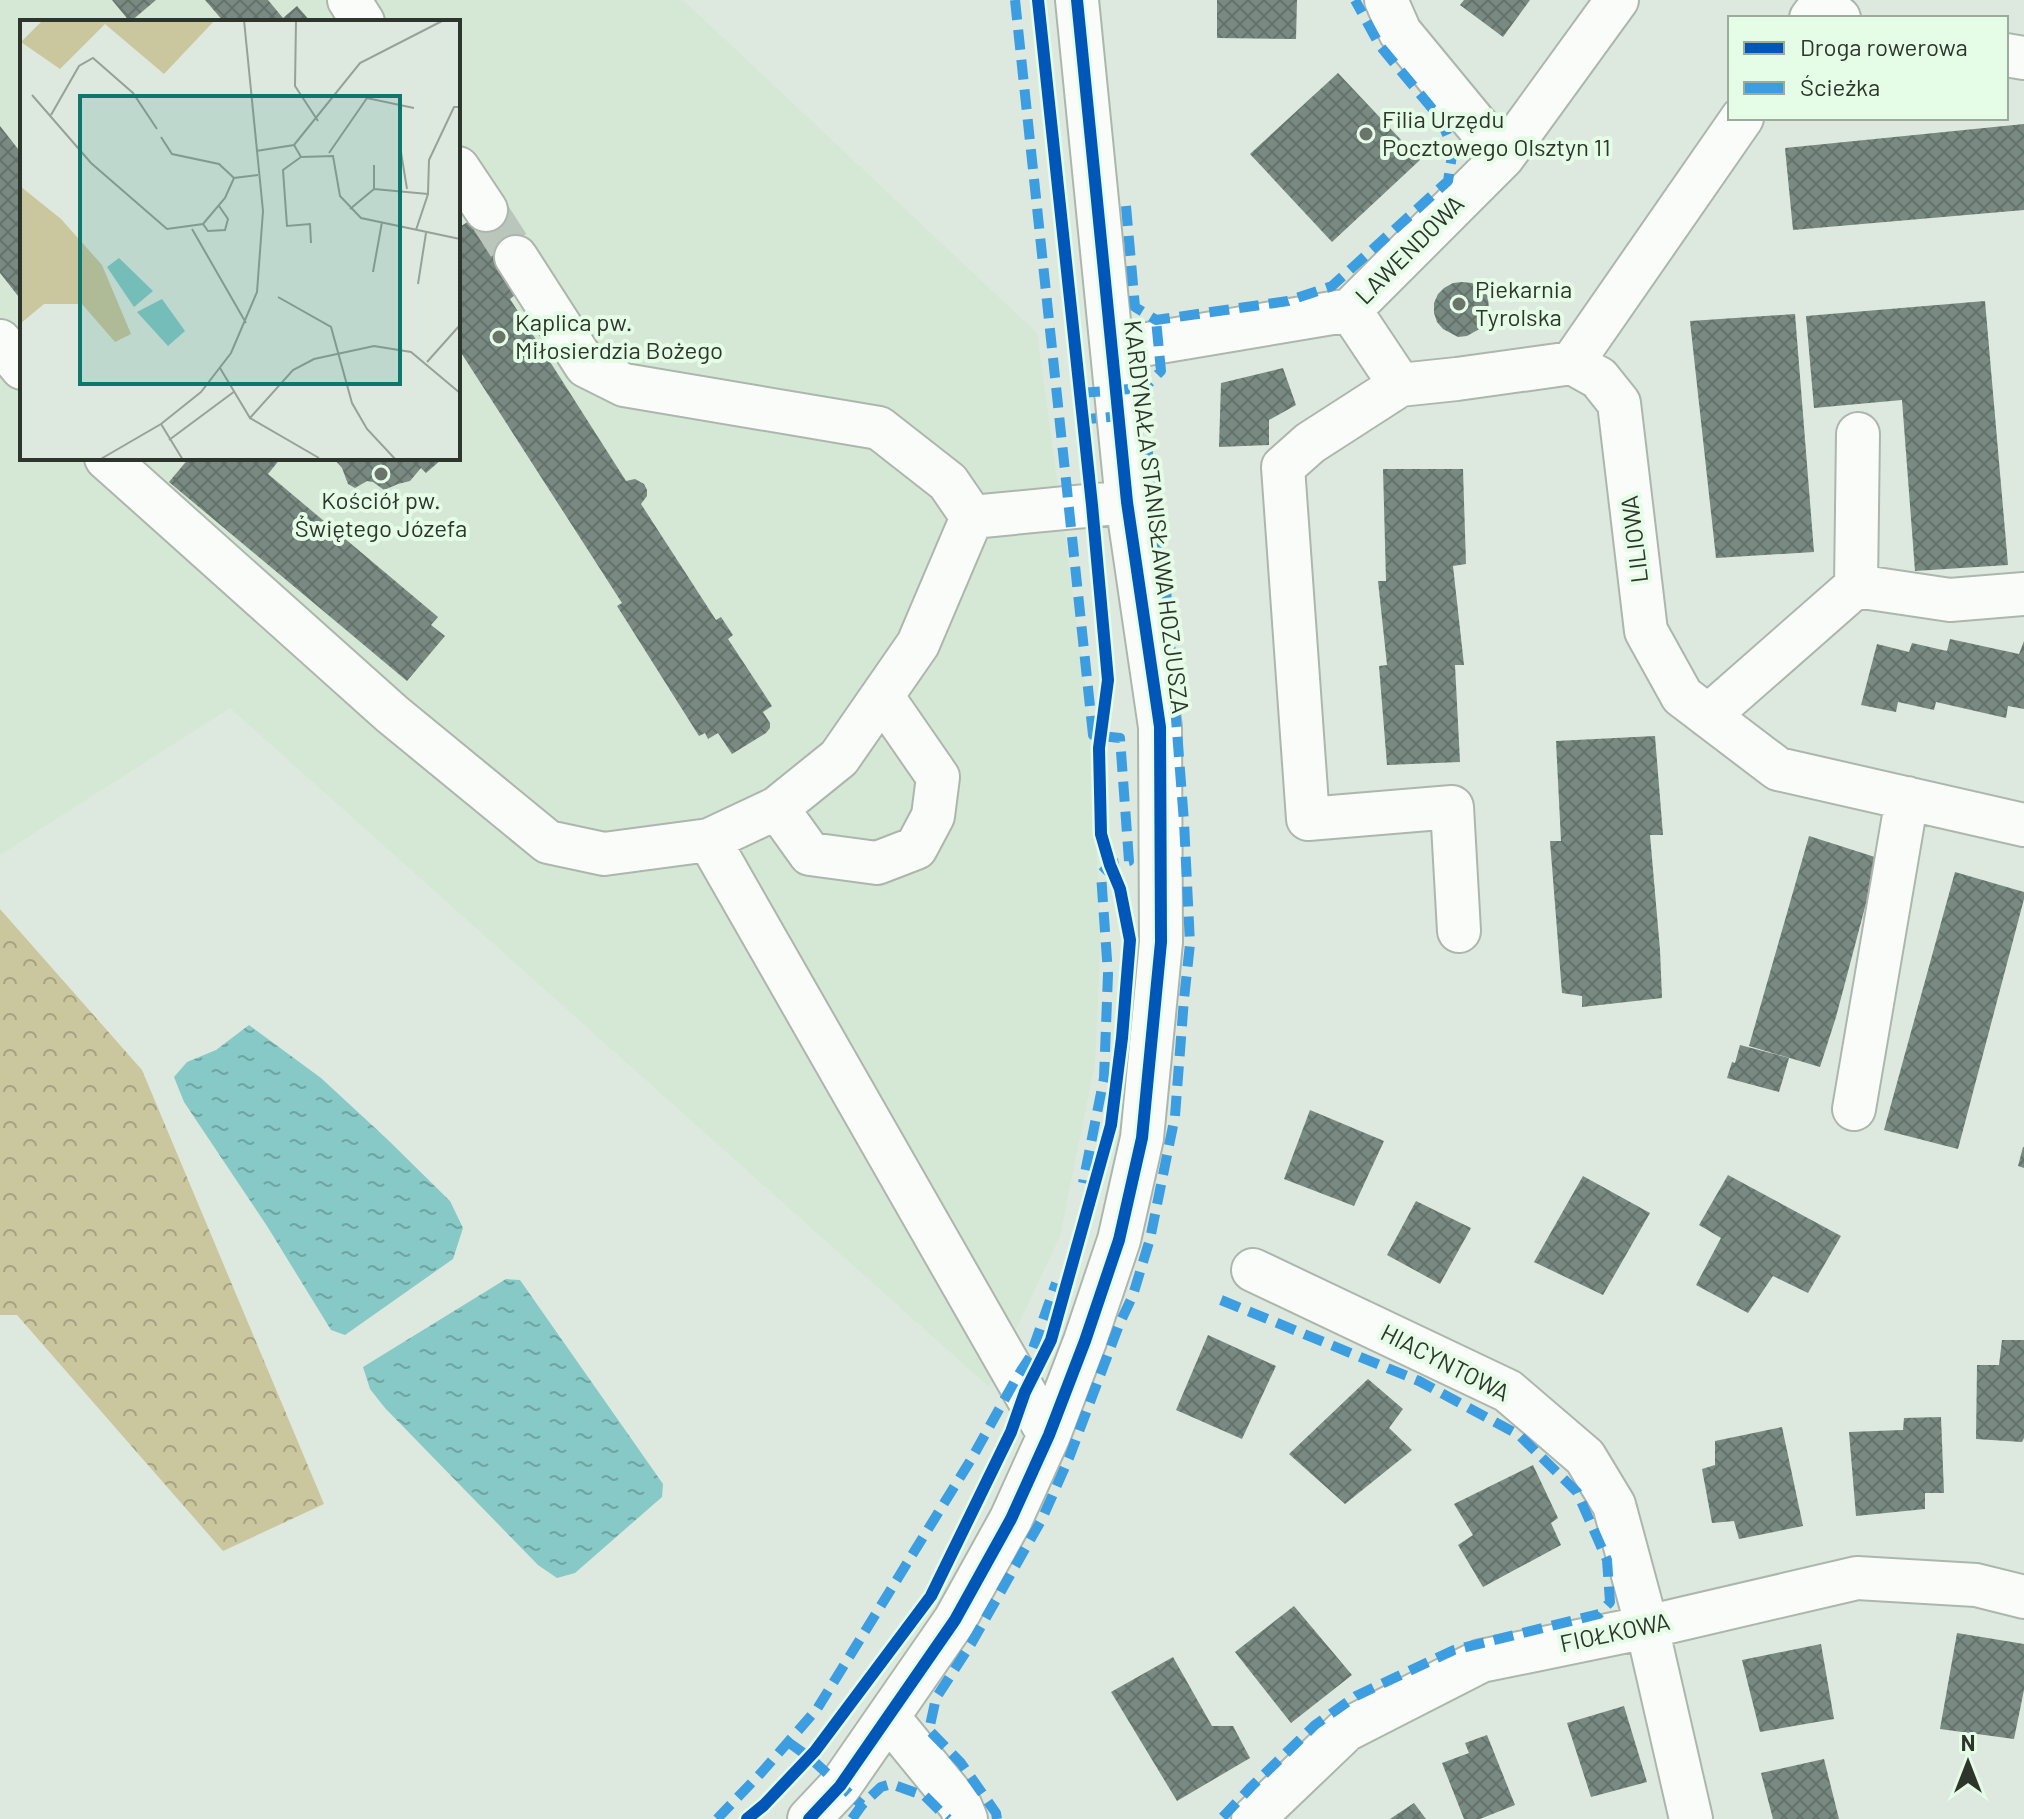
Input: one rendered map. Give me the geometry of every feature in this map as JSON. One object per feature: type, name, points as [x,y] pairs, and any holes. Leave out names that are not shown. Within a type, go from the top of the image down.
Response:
[{"type":"street","points":[[349,0],[362,20]]},
{"type":"street","name":"KARDYNAŁA STANISŁAWA HOZJUSZA","points":[[809,1819],[840,1786],[962,1608],[1011,1519],[1049,1435],[1085,1341],[1119,1240],[1142,1138],[1161,942],[1160,727],[1127,502],[1077,0]]},
{"type":"street","points":[[1386,0],[1400,32],[1503,157]]},
{"type":"street","name":"LAWENDOWA","points":[[1112,350],[1350,310],[1503,157],[1617,0]]},
{"type":"street","points":[[1459,931],[1452,807],[1308,819],[1283,467],[1310,443],[1400,385],[1572,363],[1741,120]]},
{"type":"street","points":[[460,171],[486,210]]},
{"type":"street","points":[[516,257],[586,366],[624,385],[879,428],[948,482],[972,517]]},
{"type":"street","points":[[1350,310],[1400,385]]},
{"type":"street","points":[[0,341],[20,366]]},
{"type":"street","name":"LILIOWA","points":[[1572,363],[1599,378],[1619,403],[1646,631],[1682,696],[1778,769],[2024,825]]},
{"type":"street","points":[[1708,716],[1856,586],[1858,434]]},
{"type":"street","points":[[108,460],[392,714],[548,842],[604,854],[709,840],[777,808],[839,758],[918,644],[972,517]]},
{"type":"street","points":[[972,517],[1127,502]]},
{"type":"street","points":[[1856,586],[1950,600],[2024,594]]},
{"type":"street","points":[[777,808],[810,854],[877,863],[916,848],[933,816],[938,777],[882,696]]},
{"type":"street","points":[[1854,1109],[1907,798]]},
{"type":"street","points":[[709,840],[1049,1435]]},
{"type":"street","name":"HIACYNTOWA","points":[[1253,1270],[1508,1391],[1585,1457],[1614,1505],[1647,1627],[1691,1819]]},
{"type":"street","name":"FIOŁKOWA","points":[[1253,1819],[1346,1730],[1481,1661],[1647,1627],[1857,1578],[1976,1585],[2024,1597]]},
{"type":"street","points":[[888,1717],[960,1805],[966,1819]]},
{"type":"shaded area","points":[[0,0],[683,0],[1037,333],[1089,712],[1101,935],[1095,1063],[1060,1236],[989,1387],[230,708],[0,855]]},
{"type":"green space","points":[[0,909],[142,1070],[324,1504],[223,1551],[17,1315],[0,1315]]},
{"type":"water","points":[[249,1025],[321,1078],[387,1139],[450,1201],[463,1228],[453,1259],[345,1335],[331,1330],[267,1226],[184,1102],[174,1077],[187,1062],[216,1050]]},
{"type":"water","points":[[506,1279],[520,1280],[663,1484],[662,1497],[575,1573],[557,1578],[538,1565],[385,1408],[370,1389],[363,1367]]},
{"type":"building","points":[[112,0],[156,0],[132,20],[128,20]]},
{"type":"building","points":[[205,0],[268,0],[283,18],[297,6],[309,20],[222,20]]},
{"type":"building","points":[[1217,0],[1297,0],[1296,39],[1217,38]]},
{"type":"building","points":[[1464,0],[1530,0],[1503,37],[1460,5]]},
{"type":"building","points":[[1338,73],[1420,160],[1332,242],[1250,154]]},
{"type":"building","points":[[2024,124],[2024,210],[1793,230],[1785,148]]},
{"type":"building","points":[[0,126],[20,151],[20,298],[0,273]]},
{"type":"building","points":[[501,201],[527,242],[520,291],[510,299],[626,481],[635,479],[644,484],[647,496],[641,504],[716,620],[721,617],[733,635],[728,639],[772,706],[763,712],[770,723],[766,733],[732,754],[718,733],[708,739],[705,733],[699,736],[617,606],[622,603],[460,351],[460,227]]},
{"type":"building","points":[[1462,282],[1472,283],[1488,296],[1489,312],[1481,328],[1458,337],[1437,322],[1434,303],[1444,288]]},
{"type":"building","points":[[1985,301],[2008,565],[1915,571],[1902,400],[1814,408],[1806,316]]},
{"type":"building","points":[[1795,314],[1814,552],[1716,558],[1690,321]]},
{"type":"building","points":[[1283,368],[1296,405],[1269,420],[1269,445],[1219,447],[1221,383]]},
{"type":"building","points":[[187,460],[279,460],[268,474],[438,617],[431,625],[445,636],[407,681],[169,482]]},
{"type":"building","name":"Kościół pw. Świętego Józefa","points":[[335,460],[441,460],[426,473],[421,468],[410,481],[384,490],[367,481],[355,488],[348,484],[342,468]]},
{"type":"building","points":[[1383,469],[1463,469],[1466,564],[1453,566],[1464,665],[1455,665],[1460,762],[1387,765],[1379,666],[1387,665],[1378,581],[1386,581]]},
{"type":"building","points":[[1950,639],[2019,654],[2024,641],[2024,709],[2008,706],[2006,718],[1936,702],[1934,710],[1898,702],[1896,712],[1861,705],[1877,644],[1909,652],[1912,643],[1947,651]]},
{"type":"building","points":[[1655,736],[1663,835],[1650,835],[1662,998],[1582,1007],[1582,996],[1562,993],[1550,841],[1561,841],[1556,741]]},
{"type":"building","points":[[1809,836],[1878,858],[1820,1067],[1749,1046]]},
{"type":"building","points":[[1955,872],[2024,892],[1958,1149],[1884,1130]]},
{"type":"building","points":[[1740,1045],[1789,1058],[1779,1092],[1727,1078]]},
{"type":"building","points":[[1310,1110],[1384,1141],[1354,1206],[1284,1179]]},
{"type":"building","points":[[2024,1147],[2024,1168],[2018,1166]]},
{"type":"building","points":[[1728,1175],[1841,1236],[1808,1293],[1773,1276],[1748,1313],[1696,1285],[1721,1238],[1699,1225]]},
{"type":"building","points":[[1583,1176],[1650,1213],[1603,1295],[1534,1262]]},
{"type":"building","points":[[1416,1201],[1471,1228],[1440,1284],[1387,1255]]},
{"type":"building","points":[[1208,1335],[1276,1366],[1242,1439],[1176,1410]]},
{"type":"building","points":[[2002,1340],[2024,1340],[2022,1442],[1976,1439],[1977,1365],[1999,1365]]},
{"type":"building","points":[[1368,1379],[1403,1409],[1389,1428],[1412,1450],[1345,1504],[1289,1454]]},
{"type":"building","points":[[1941,1417],[1944,1493],[1925,1493],[1925,1509],[1856,1516],[1849,1432],[1903,1430],[1904,1418]]},
{"type":"building","points":[[1782,1427],[1803,1526],[1739,1539],[1734,1521],[1712,1523],[1702,1469],[1715,1465],[1715,1441]]},
{"type":"building","points":[[1533,1465],[1558,1518],[1551,1523],[1561,1545],[1483,1587],[1458,1545],[1473,1535],[1454,1504]]},
{"type":"building","points":[[1294,1606],[1352,1675],[1291,1723],[1235,1652]]},
{"type":"building","points":[[1957,1633],[2024,1644],[2024,1690],[2014,1739],[1940,1729]]},
{"type":"building","points":[[1821,1644],[1834,1719],[1760,1732],[1742,1660]]},
{"type":"building","points":[[1173,1657],[1212,1726],[1233,1726],[1250,1758],[1177,1801],[1111,1692]]},
{"type":"building","points":[[1624,1706],[1647,1782],[1591,1797],[1567,1723]]},
{"type":"building","points":[[1487,1735],[1515,1805],[1480,1819],[1464,1819],[1442,1763],[1469,1753],[1465,1743]]},
{"type":"building","points":[[1824,1759],[1839,1819],[1773,1819],[1761,1773]]},
{"type":"building","points":[[1414,1803],[1426,1819],[1390,1819]]},
{"type":"tunnel","points":[[486,210],[516,257]]},
{"type":"marked path","points":[[1015,0],[1093,735],[1120,738],[1129,861],[1110,865],[1101,874],[1108,974],[1104,1078],[1083,1183]]},
{"type":"marked path","points":[[1126,206],[1135,307],[1156,320],[1288,301],[1332,286],[1448,181],[1453,149],[1440,118],[1380,46],[1355,0]]},
{"type":"marked path","points":[[997,1819],[996,1813],[961,1763],[929,1730],[936,1698],[971,1644],[1042,1519],[1069,1458],[1133,1295],[1150,1239],[1175,1116],[1190,944],[1165,576],[1156,532],[1144,414],[1144,388],[1161,371],[1156,320]]},
{"type":"marked path","points":[[1080,393],[1144,388]]},
{"type":"marked path","points":[[1076,420],[1144,414]]},
{"type":"marked path","points":[[717,1819],[817,1709],[972,1458],[1030,1357],[1056,1283]]},
{"type":"marked path","points":[[1221,1300],[1419,1381],[1519,1435],[1577,1492],[1607,1560],[1610,1602],[1599,1614],[1454,1650],[1356,1696],[1315,1725],[1221,1819]]},
{"type":"marked path","points":[[788,1742],[862,1805]]},
{"type":"marked path","points":[[852,1819],[881,1787],[891,1784],[925,1796],[948,1819]]},
{"type":"cycle path","points":[[747,1819],[815,1751],[931,1596],[1011,1432],[1025,1392],[1051,1340],[1111,1125],[1130,940],[1120,889],[1101,834],[1099,748],[1108,680],[1038,0]]},
{"type":"cycle path","points":[[809,1819],[840,1786],[955,1620],[1011,1519],[1049,1435],[1085,1341],[1119,1240],[1142,1138],[1161,942],[1160,727],[1127,502],[1077,0]]},
{"type":"place","name":"Filia Urzędu Pocztowego Olsztyn 11","points":[[1366,134]]},
{"type":"place","name":"Piekarnia Tyrolska","points":[[1459,304]]},
{"type":"place","name":"Kaplica pw. Miłosierdzia Bożego","points":[[499,337]]},
{"type":"place","name":"Kościół pw. Świętego Józefa","points":[[381,474]]}]
